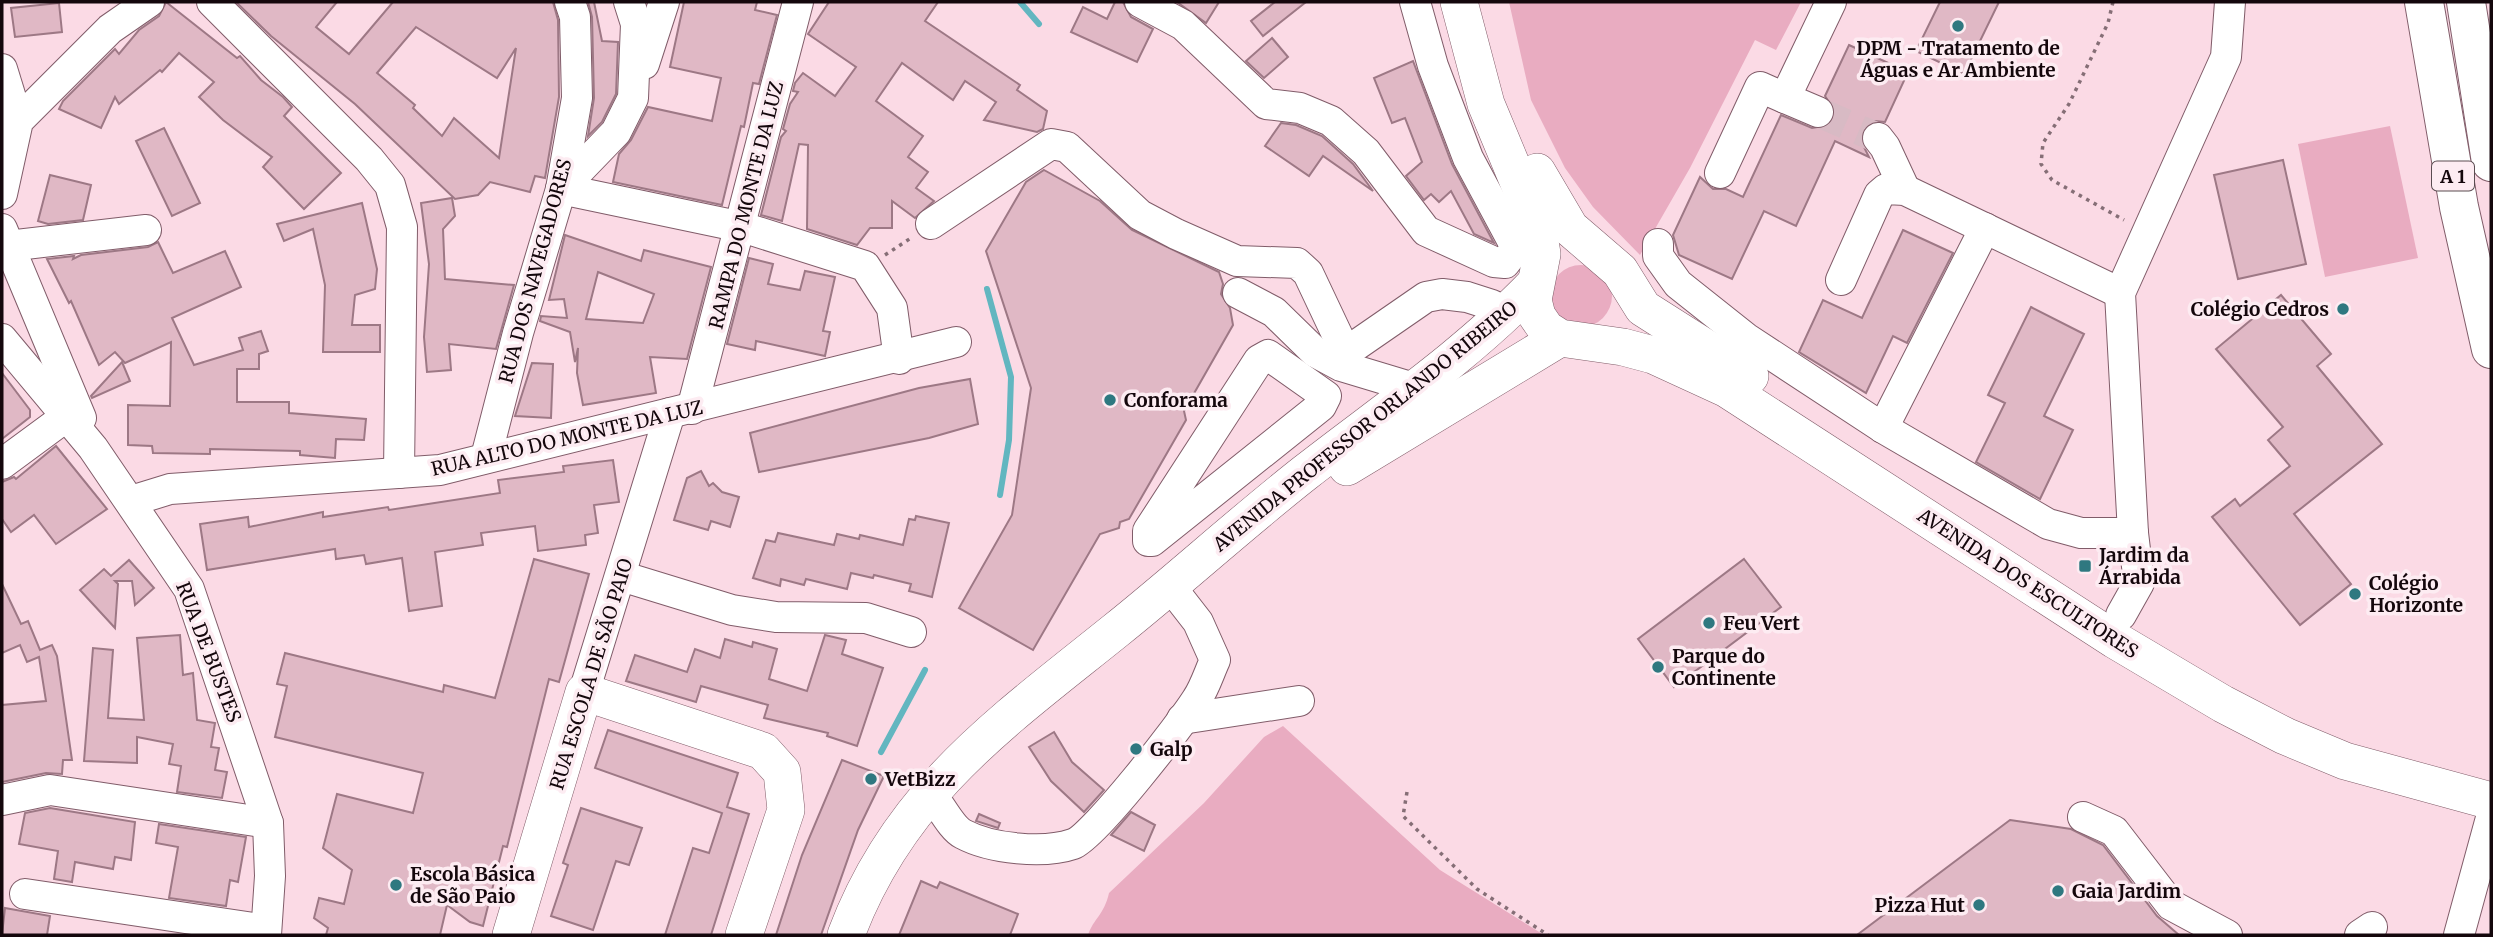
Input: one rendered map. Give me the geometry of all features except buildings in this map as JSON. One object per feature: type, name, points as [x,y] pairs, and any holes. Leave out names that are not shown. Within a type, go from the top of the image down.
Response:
[{"type":"highway","name":"A 1","points":[[2424,2],[2459,207],[2491,349]]},
{"type":"highway","name":"A 1","points":[[2466,2],[2491,162]]},
{"type":"main road","points":[[1459,2],[1486,104],[1538,229],[1542,254],[1537,278],[1533,300],[1537,316],[1546,329],[1569,341],[1604,337],[1623,314],[1627,300],[1615,266],[1582,249],[1567,251],[1553,258],[1537,278]]},
{"type":"main road","name":"AVENIDA DOS ESCULTORES","points":[[1482,2],[1503,88],[1536,171],[1570,228],[1615,266],[1633,297],[1654,317],[2121,615],[2222,676],[2301,716],[2384,747],[2491,777]]},
{"type":"main road","name":"AVENIDA PROFESSOR ORLANDO RIBEIRO","points":[[846,935],[881,858],[930,793],[1002,724],[1182,577],[1240,525],[1503,316],[1537,278]]},
{"type":"main road","name":"AVENIDA PROFESSOR ORLANDO RIBEIRO","points":[[1182,577],[1399,434],[1569,341]]},
{"type":"main road","name":"AVENIDA DOS ESCULTORES","points":[[1569,341],[1642,351],[1678,364],[1727,389],[2115,640],[2264,726],[2345,761],[2491,801]]},
{"type":"main road","points":[[584,692],[763,751],[782,772],[786,810],[744,935]]},
{"type":"main road","name":"RUA ESCOLA DE SÃO PAIO","points":[[511,935],[584,692]]},
{"type":"street","points":[[18,121],[110,29],[149,2]]},
{"type":"street","points":[[212,2],[369,159],[390,185],[402,227],[400,473]]},
{"type":"street","name":"RUA DOS NAVEGADORES","points":[[486,457],[518,333],[561,189],[578,98],[575,17],[570,2]]},
{"type":"street","points":[[629,2],[636,24],[633,98]]},
{"type":"street","points":[[561,189],[616,132],[633,98],[664,2]]},
{"type":"street","name":"RAMPA DO MONTE DA LUZ","points":[[681,411],[742,227],[798,2]]},
{"type":"street","points":[[1140,2],[1183,25],[1266,104],[1300,108],[1331,121],[1366,152],[1426,230],[1494,262],[1505,263],[1514,250],[1468,158],[1433,66],[1415,2]]},
{"type":"street","points":[[1785,98],[1831,2]]},
{"type":"street","points":[[2121,615],[2139,583],[2133,533],[2120,293],[2226,57],[2230,2]]},
{"type":"street","points":[[2,69],[18,121],[2,194]]},
{"type":"street","points":[[1720,173],[1759,87],[1818,112]]},
{"type":"street","points":[[1878,138],[1905,190]]},
{"type":"street","points":[[931,224],[1051,144],[1058,144],[1068,147],[1140,215],[1177,234],[1237,261],[1297,263],[1308,274],[1342,345],[1355,346],[1426,297],[1467,297],[1492,305],[1503,316]]},
{"type":"street","points":[[561,189],[742,227],[866,268],[892,308],[899,359]]},
{"type":"street","points":[[1840,280],[1879,195],[1886,189],[1905,190],[2120,293]]},
{"type":"street","points":[[1883,428],[1985,228]]},
{"type":"street","points":[[93,447],[5,238],[146,230]]},
{"type":"street","points":[[1658,244],[1658,256],[1678,284],[1746,338],[1883,428],[2049,524],[2081,533],[2133,533]]},
{"type":"street","points":[[1238,293],[1275,312],[1315,352],[1345,367],[1414,388]]},
{"type":"street","name":"RUA DE BUSTES","points":[[2,340],[93,447],[189,589],[268,823],[271,876],[266,932]]},
{"type":"street","name":"RUA ALTO DO MONTE DA LUZ","points":[[131,501],[170,489],[440,470],[899,359],[956,342]]},
{"type":"street","points":[[1326,396],[1268,355],[1263,357],[1148,531],[1147,539],[1152,541],[1321,406],[1345,367]]},
{"type":"street","name":"RUA ESCOLA DE SÃO PAIO","points":[[584,692],[621,576],[681,411]]},
{"type":"street","points":[[2,464],[67,416]]},
{"type":"street","points":[[1185,473],[1240,525]]},
{"type":"street","points":[[621,576],[732,610],[776,617],[866,618],[911,632]]},
{"type":"street","points":[[930,793],[961,834],[1017,849],[1048,849],[1076,844],[1117,802],[1198,698],[1215,660],[1182,577]]},
{"type":"street","points":[[1182,719],[1299,701]]},
{"type":"street","points":[[2,800],[50,790],[268,823]]},
{"type":"street","points":[[2083,817],[2114,831],[2171,905],[2227,935]]},
{"type":"street","points":[[2459,935],[2491,818]]},
{"type":"street","points":[[25,894],[266,932]]},
{"type":"path","points":[[2113,2],[2108,23],[2070,104],[2043,143],[2041,163],[2052,180],[2146,235]]},
{"type":"path","points":[[866,268],[931,224]]},
{"type":"path","points":[[1406,792],[1403,816],[1477,889],[1548,935]]},
{"type":"shaded area","points":[[1509,2],[1801,2],[1776,50],[1755,40],[1690,168],[1640,255],[1593,207],[1565,168],[1531,100]]},
{"type":"shaded area","points":[[2390,126],[2418,258],[2325,277],[2298,144]]},
{"type":"shaded area","points":[[1581,265],[1593,267],[1603,274],[1610,284],[1610,308],[1603,318],[1593,325],[1581,327],[1569,325],[1559,318],[1552,308],[1550,296],[1552,284],[1559,274],[1569,267]]},
{"type":"shaded area","points":[[1283,726],[1440,870],[1544,935],[1088,935],[1109,893],[1204,803],[1264,737]]},
{"type":"waterway","points":[[1020,2],[1039,24]]},
{"type":"waterway","points":[[987,289],[1011,377],[1009,440],[1000,495]]},
{"type":"waterway","points":[[881,752],[925,670]]},
{"type":"tunnel","points":[[1818,112],[1878,138]]},
{"type":"place","name":"DPM - Tratamento de Águas e Ar Ambiente","points":[[1958,26]]},
{"type":"place","name":"Colégio Cedros","points":[[2343,309]]},
{"type":"place","name":"Conforama","points":[[1110,400]]},
{"type":"place","name":"Jardim da Árrabida","points":[[2085,566]]},
{"type":"place","name":"Colégio Horizonte","points":[[2355,594]]},
{"type":"place","name":"Feu Vert","points":[[1709,623]]},
{"type":"place","name":"Parque do Continente","points":[[1658,667]]},
{"type":"place","name":"Galp","points":[[1136,749]]},
{"type":"place","name":"VetBizz","points":[[871,779]]},
{"type":"place","name":"Escola Básica de São Paio","points":[[396,885]]},
{"type":"place","name":"Gaia Jardim","points":[[2058,891]]},
{"type":"place","name":"Pizza Hut","points":[[1979,905]]}]
